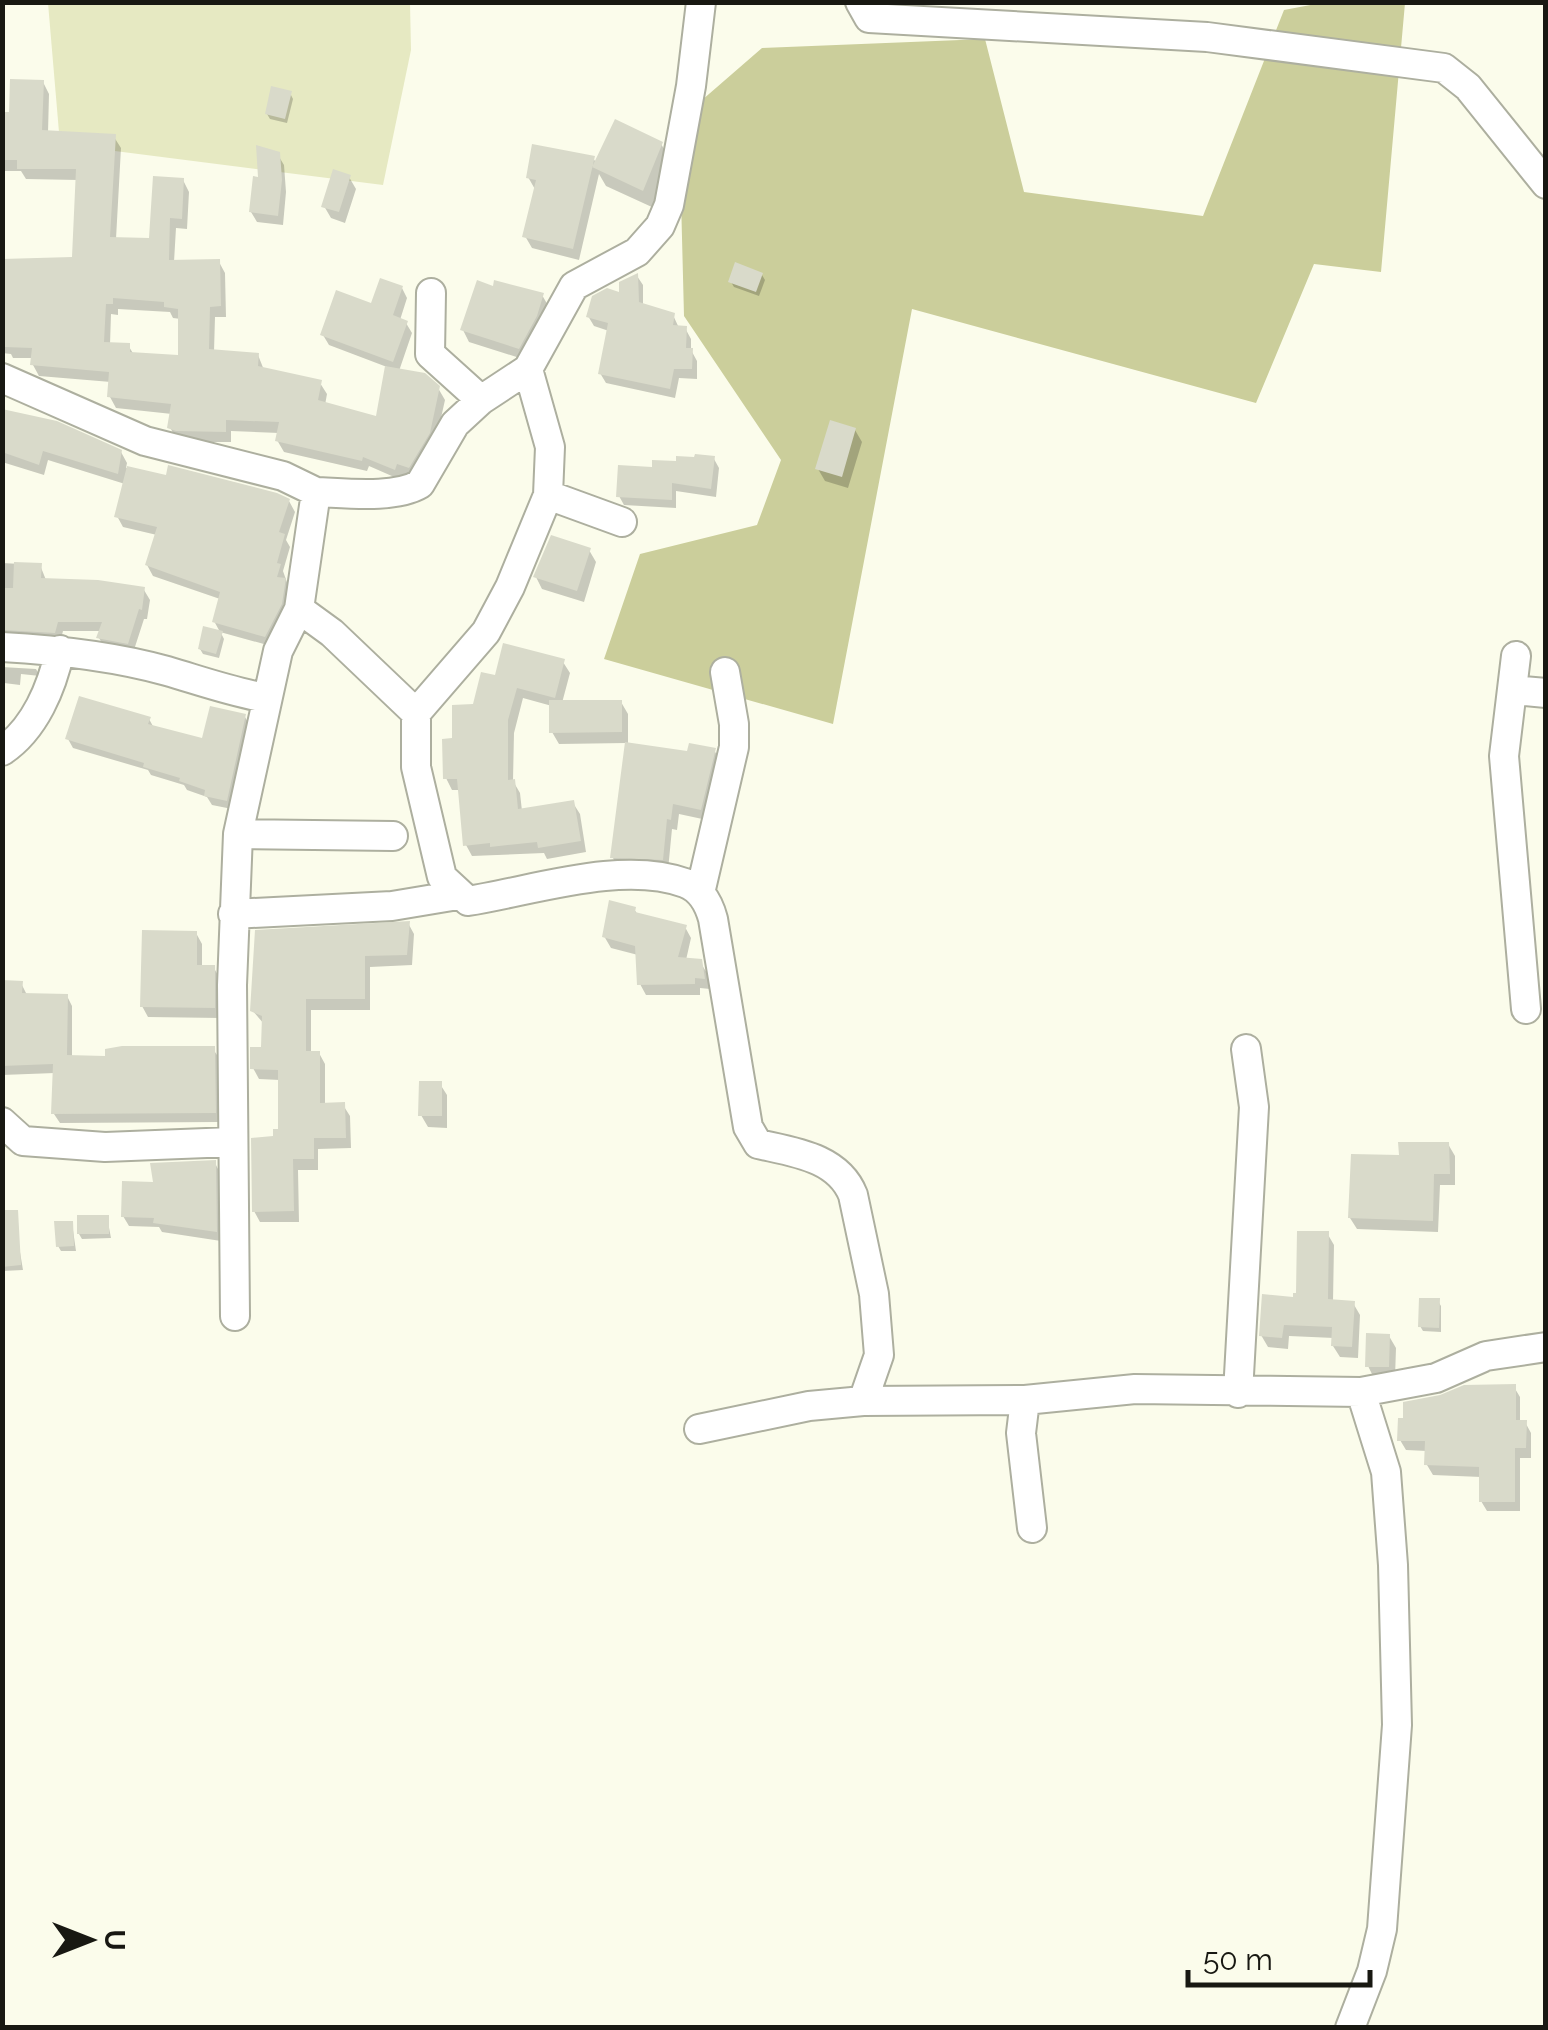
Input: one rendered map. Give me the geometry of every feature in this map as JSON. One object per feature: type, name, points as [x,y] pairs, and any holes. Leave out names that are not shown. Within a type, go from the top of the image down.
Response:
[{"type":"street","points":[[2,378],[145,441],[283,476],[316,492],[367,494],[412,489],[420,484],[455,424],[480,400],[528,368],[574,286],[638,252],[660,226],[669,205],[692,86],[700,2]]},
{"type":"street","points":[[860,2],[869,18],[1207,37],[1444,68],[1468,87],[1546,184]]},
{"type":"street","points":[[430,293],[430,354],[480,400]]},
{"type":"street","points":[[528,368],[550,447],[548,496],[486,632],[416,713],[416,767],[442,876],[468,901],[610,875],[686,884],[700,893],[714,919],[752,1138],[758,1144],[823,1162],[848,1181],[853,1195],[874,1294],[879,1355],[863,1401]]},
{"type":"street","points":[[235,1316],[233,914],[238,834],[278,651],[299,609],[316,492]]},
{"type":"street","points":[[548,496],[622,522]]},
{"type":"street","points":[[299,609],[332,633],[416,713]]},
{"type":"street","points":[[2,647],[60,650],[166,671],[224,690],[266,698]]},
{"type":"street","points":[[2,751],[24,731],[54,681],[60,650]]},
{"type":"street","points":[[1516,656],[1504,756],[1526,1010]]},
{"type":"street","points":[[700,893],[734,747],[725,672]]},
{"type":"street","points":[[1512,690],[1546,693]]},
{"type":"street","points":[[238,834],[393,836]]},
{"type":"street","points":[[233,914],[392,906],[458,895]]},
{"type":"street","points":[[1238,1392],[1254,1107],[1246,1049]]},
{"type":"street","points":[[2,1122],[23,1141],[105,1146],[232,1142]]},
{"type":"street","points":[[699,1429],[809,1406],[863,1401],[1025,1400],[1135,1389],[1362,1392],[1436,1378],[1486,1356],[1546,1347]]},
{"type":"street","points":[[1350,2028],[1372,1971],[1382,1928],[1397,1725],[1386,1472],[1362,1392]]},
{"type":"street","points":[[1025,1400],[1021,1433],[1032,1528]]},
{"type":"green space","points":[[48,3],[410,3],[411,50],[383,185],[60,144]]},
{"type":"green space","points":[[1321,3],[1405,3],[1381,272],[1314,264],[1256,403],[912,309],[833,724],[604,659],[640,554],[757,525],[781,460],[684,316],[679,120],[762,48],[985,39],[1024,192],[1203,216],[1284,10]]},
{"type":"building","points":[[10,79],[44,80],[42,130],[116,134],[110,237],[149,238],[153,176],[184,178],[182,219],[170,218],[169,260],[220,259],[221,306],[210,307],[209,349],[259,353],[258,366],[322,380],[318,400],[376,416],[385,366],[425,373],[440,386],[430,433],[409,468],[397,464],[395,470],[363,457],[362,461],[275,441],[279,422],[226,420],[226,432],[176,431],[167,428],[171,404],[107,397],[109,372],[30,365],[32,348],[4,347],[2,259],[72,257],[76,169],[17,169],[17,160],[2,160],[2,112],[9,112]],"holes":[[[113,298],[164,302],[164,307],[178,309],[178,355],[130,352],[130,343],[104,342],[106,304],[113,304]]]},
{"type":"building","points":[[271,86],[292,91],[285,119],[265,114]]},
{"type":"building","points":[[615,119],[663,142],[643,191],[592,167]]},
{"type":"building","points":[[532,144],[595,156],[573,249],[522,237],[536,180],[526,178]]},
{"type":"building","points":[[256,145],[280,152],[278,216],[249,212],[253,176],[258,177]]},
{"type":"building","points":[[333,169],[351,175],[339,212],[321,207]]},
{"type":"building","points":[[735,262],[763,273],[756,292],[728,282]]},
{"type":"building","points":[[638,273],[639,302],[675,313],[673,325],[687,326],[686,348],[693,348],[692,369],[674,369],[670,389],[598,374],[608,323],[586,317],[592,296],[607,288],[619,292],[619,282]]},
{"type":"building","points":[[380,278],[403,286],[393,315],[408,321],[393,362],[320,335],[336,290],[371,303]]},
{"type":"building","points":[[477,280],[493,286],[494,280],[544,293],[519,349],[460,330]]},
{"type":"building","points":[[2,409],[57,421],[122,450],[118,474],[43,451],[39,465],[2,452]]},
{"type":"building","points":[[830,420],[856,428],[842,477],[815,469]]},
{"type":"building","points":[[676,456],[715,456],[711,489],[672,483],[672,500],[616,497],[618,465],[652,467],[652,460],[676,461]]},
{"type":"building","points":[[168,465],[290,499],[279,532],[285,534],[277,563],[281,564],[277,577],[286,578],[282,604],[265,637],[212,622],[220,592],[145,565],[157,527],[114,517],[127,466],[166,475]]},
{"type":"building","points":[[551,535],[591,548],[577,591],[533,577]]},
{"type":"building","points":[[14,562],[42,563],[41,578],[145,587],[142,610],[139,609],[128,644],[96,638],[102,622],[58,622],[55,633],[2,630],[2,588],[13,588]]},
{"type":"building","points":[[203,626],[223,631],[216,654],[198,649]]},
{"type":"building","points":[[503,643],[565,659],[555,698],[517,688],[508,720],[508,780],[515,779],[518,809],[574,800],[581,841],[538,848],[537,842],[463,846],[457,779],[443,779],[442,739],[452,738],[452,705],[473,704],[481,672],[495,675]]},
{"type":"building","points":[[79,696],[151,717],[148,724],[202,738],[210,706],[246,714],[227,801],[204,796],[205,790],[143,767],[144,763],[65,739]]},
{"type":"building","points":[[549,700],[622,700],[622,732],[549,733]]},
{"type":"building","points":[[625,742],[687,751],[689,743],[716,748],[701,810],[673,804],[671,820],[667,819],[663,860],[610,858]]},
{"type":"building","points":[[609,900],[636,907],[635,912],[687,925],[678,957],[702,959],[705,979],[695,978],[695,984],[637,985],[635,946],[602,937]]},
{"type":"building","points":[[410,921],[407,955],[365,956],[365,999],[306,999],[306,1051],[320,1051],[320,1103],[345,1102],[346,1138],[314,1138],[314,1159],[293,1159],[294,1211],[252,1212],[251,1138],[273,1136],[273,1129],[278,1129],[278,1070],[250,1069],[250,1047],[261,1047],[262,1016],[250,1011],[255,930]]},
{"type":"building","points":[[142,930],[197,931],[197,965],[215,965],[215,1008],[140,1007]]},
{"type":"building","points":[[2,980],[23,981],[22,993],[68,994],[67,1055],[105,1056],[105,1049],[122,1046],[215,1046],[216,1113],[51,1114],[53,1064],[2,1066]]},
{"type":"building","points":[[419,1081],[442,1081],[442,1116],[418,1116]]},
{"type":"building","points":[[1398,1142],[1449,1142],[1450,1174],[1434,1174],[1433,1221],[1348,1218],[1351,1154],[1399,1155]]},
{"type":"building","points":[[216,1160],[217,1232],[153,1223],[154,1218],[121,1217],[122,1181],[153,1182],[150,1163]]},
{"type":"building","points":[[2,1210],[18,1210],[21,1265],[2,1267]]},
{"type":"building","points":[[77,1215],[109,1215],[109,1234],[77,1234]]},
{"type":"building","points":[[54,1221],[73,1221],[74,1246],[56,1247]]},
{"type":"building","points":[[1297,1231],[1329,1231],[1328,1299],[1355,1301],[1352,1347],[1331,1346],[1332,1327],[1284,1325],[1282,1338],[1259,1336],[1262,1294],[1293,1297],[1296,1293]]},
{"type":"building","points":[[1419,1298],[1440,1298],[1439,1328],[1418,1327]]},
{"type":"building","points":[[1366,1333],[1390,1334],[1389,1367],[1365,1367]]},
{"type":"building","points":[[1516,1384],[1516,1420],[1527,1420],[1526,1448],[1515,1448],[1515,1502],[1479,1502],[1479,1467],[1424,1465],[1425,1441],[1397,1441],[1403,1402],[1440,1395],[1464,1385]]}]
